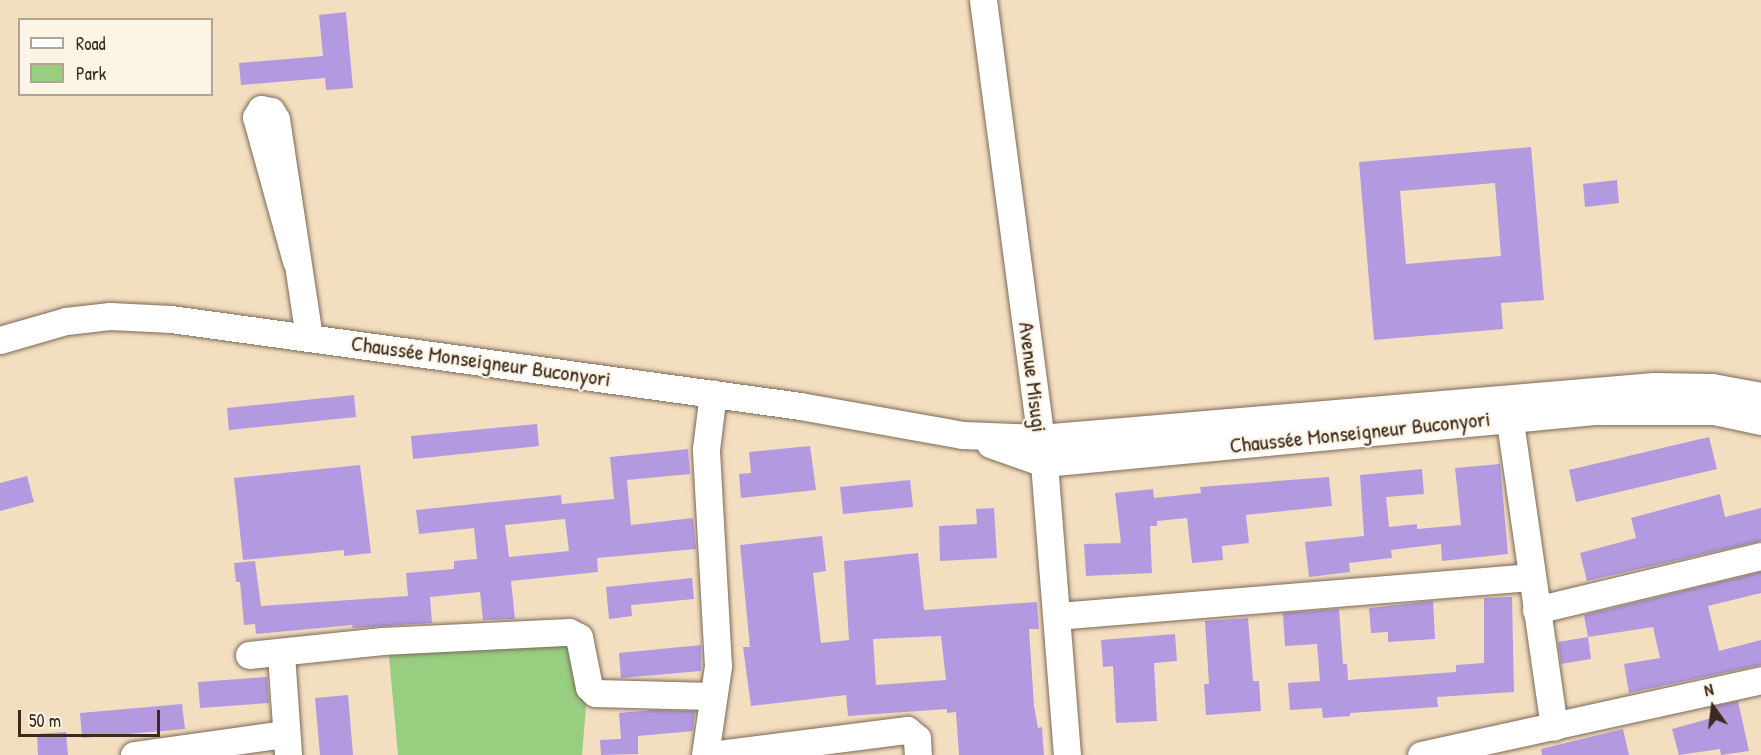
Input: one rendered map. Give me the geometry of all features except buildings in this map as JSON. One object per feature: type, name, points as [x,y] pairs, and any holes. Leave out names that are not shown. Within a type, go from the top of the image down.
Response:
[{"type":"street","name":"Avenue Misugi","points":[[983,0],[1042,451],[1067,755]]},
{"type":"street","points":[[296,261],[309,338]]},
{"type":"street","name":"Chaussée Monseigneur Buconyori","points":[[0,340],[66,321],[110,316],[171,320],[713,393],[963,435],[1042,451],[1508,408],[1714,411],[1759,409]]},
{"type":"street","points":[[705,755],[718,646],[706,449],[713,393]]},
{"type":"street","points":[[1508,408],[1554,727]]},
{"type":"street","points":[[1536,610],[1761,556]]},
{"type":"street","points":[[1057,616],[1531,577]]},
{"type":"street","points":[[249,655],[281,654],[382,640],[569,632],[579,637],[589,687],[595,693],[712,696]]},
{"type":"street","points":[[134,755],[287,744],[281,654]]},
{"type":"street","points":[[1420,755],[1761,680]]},
{"type":"street","points":[[711,755],[907,730],[917,738],[918,755]]},
{"type":"green space","points":[[592,633],[582,755],[398,755],[388,645]]}]
